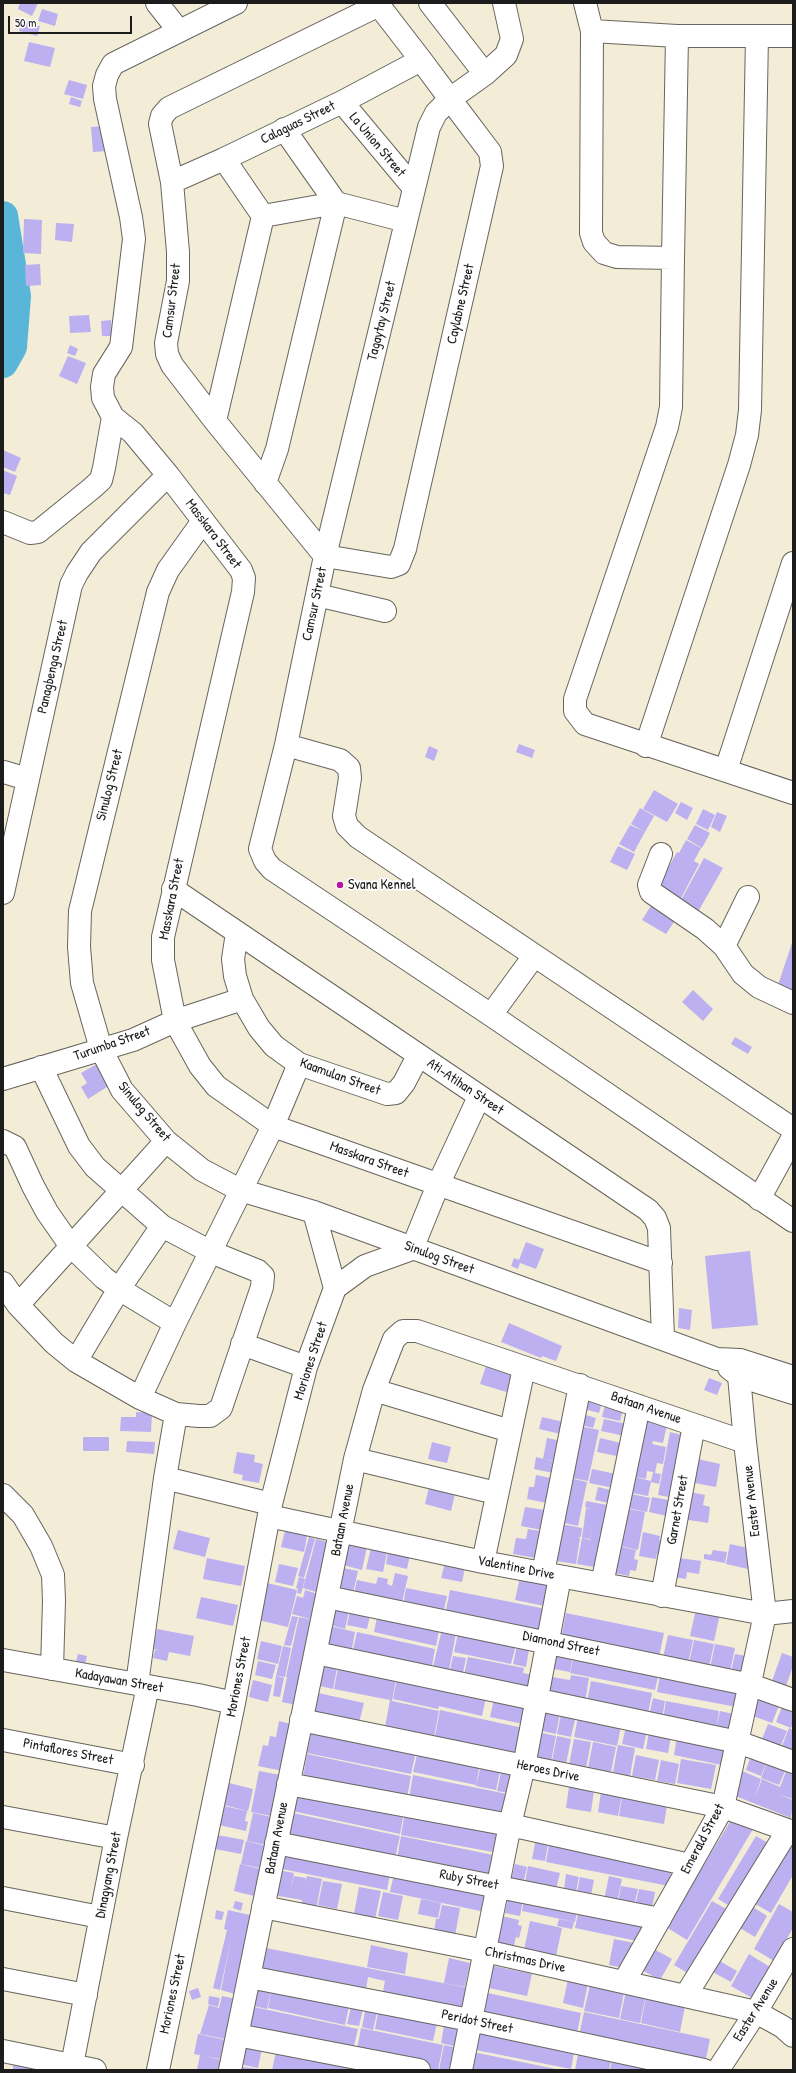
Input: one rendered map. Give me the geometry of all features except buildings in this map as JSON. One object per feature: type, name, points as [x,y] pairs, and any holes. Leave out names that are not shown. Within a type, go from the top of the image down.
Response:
[{"type":"street","points":[[157,3],[179,31]]},
{"type":"street","points":[[3,522],[30,533],[38,532],[101,480],[104,468],[113,417],[103,398],[102,387],[104,374],[120,347],[123,336],[134,239],[131,217],[105,99],[104,86],[107,75],[113,64],[236,3]]},
{"type":"street","points":[[430,3],[481,76]]},
{"type":"street","name":"Tagaytay Street","points":[[325,556],[413,187],[429,127],[436,113],[453,97],[506,55],[512,38],[504,3]]},
{"type":"street","points":[[585,3],[592,31],[591,233],[594,242],[604,253],[617,258],[673,258]]},
{"type":"street","name":"Caylabne Street","points":[[325,556],[390,567],[399,564],[406,549],[492,166],[490,152],[453,97],[421,60],[378,4]]},
{"type":"street","name":"Camsur Street","points":[[378,4],[169,108],[162,116],[160,124],[172,182],[178,252],[178,282],[166,343],[167,354],[172,365],[215,421],[325,556],[286,745],[260,849],[265,861],[272,869],[491,1015],[793,1221]]},
{"type":"street","points":[[592,31],[676,36],[793,36]]},
{"type":"street","points":[[676,36],[671,407],[667,427],[575,699],[576,711],[585,724],[646,746],[726,770],[793,793]]},
{"type":"street","points":[[646,746],[737,473],[747,435],[750,410],[757,36]]},
{"type":"street","name":"Calaguas Street","points":[[172,182],[224,159],[342,102],[421,60]]},
{"type":"street","name":"La Union Street","points":[[342,102],[413,187]]},
{"type":"street","points":[[265,483],[277,449],[336,203],[284,129]]},
{"type":"street","points":[[215,421],[263,216],[224,159]]},
{"type":"street","points":[[263,216],[336,203],[406,221]]},
{"type":"street","name":"Masskara Street","points":[[113,417],[133,433],[168,474],[241,570],[244,578],[239,607],[172,889],[163,944],[163,960],[175,1021],[200,1066],[216,1086],[273,1126],[661,1263]]},
{"type":"street","name":"Panagbenga Street","points":[[3,892],[71,585],[76,573],[91,552],[168,474]]},
{"type":"street","name":"Sinulog Street","points":[[203,521],[168,570],[158,592],[80,911],[79,947],[82,984],[101,1049],[122,1090],[166,1141],[202,1170],[240,1190],[314,1212],[740,1368]]},
{"type":"street","points":[[726,770],[793,563]]},
{"type":"street","points":[[317,595],[386,611]]},
{"type":"street","points":[[286,745],[340,760],[349,768],[350,778],[344,816],[347,826],[358,836],[534,956],[793,1129]]},
{"type":"street","points":[[4,772],[27,779]]},
{"type":"street","points":[[661,854],[649,885],[651,892],[705,929],[724,946],[743,974],[759,987],[793,1003]]},
{"type":"street","name":"Ati-Atihan Street","points":[[172,889],[648,1210],[655,1218],[659,1228],[664,1339]]},
{"type":"street","points":[[724,946],[748,897]]},
{"type":"street","name":"Kaamulan Street","points":[[237,933],[233,959],[235,976],[242,999],[259,1028],[274,1046],[299,1064],[387,1094],[396,1092],[404,1083],[418,1056]]},
{"type":"street","points":[[491,1015],[534,956]]},
{"type":"street","name":"Turumba Street","points":[[3,1079],[133,1040],[175,1021],[242,999]]},
{"type":"street","points":[[140,1398],[175,1323],[212,1252],[240,1190],[273,1126],[299,1064]]},
{"type":"street","points":[[3,1283],[18,1305],[54,1343],[76,1361],[140,1398],[176,1414],[210,1416],[221,1408],[262,1287],[263,1276],[258,1271],[212,1252],[162,1226],[120,1191],[95,1167],[79,1146],[41,1068]]},
{"type":"street","points":[[314,1212],[335,1288],[366,1266],[412,1249],[438,1185],[479,1097]]},
{"type":"street","points":[[759,1199],[793,1137]]},
{"type":"street","points":[[3,1141],[15,1147],[36,1193],[70,1245],[104,1278],[119,1289],[175,1323]]},
{"type":"street","points":[[18,1305],[70,1245],[166,1141]]},
{"type":"street","points":[[76,1361],[119,1289],[162,1226]]},
{"type":"street","name":"Moriones Street","points":[[158,2070],[234,1703],[270,1510],[306,1367],[335,1288]]},
{"type":"street","name":"Bataan Avenue","points":[[230,2070],[301,1720],[342,1531],[355,1459],[374,1390],[394,1339],[403,1331],[417,1331],[745,1442]]},
{"type":"street","points":[[242,1344],[306,1367]]},
{"type":"street","points":[[483,1562],[496,1493],[524,1368]]},
{"type":"street","points":[[740,1368],[793,1377]]},
{"type":"street","points":[[740,1368],[793,1393]]},
{"type":"street","name":"Easter Avenue","points":[[740,1368],[745,1442],[765,1614]]},
{"type":"street","points":[[461,2070],[510,1825],[524,1766],[549,1642],[552,1575],[580,1385]]},
{"type":"street","points":[[374,1390],[510,1431]]},
{"type":"street","points":[[602,1584],[639,1406]]},
{"type":"street","name":"Dinagyang Street","points":[[84,2068],[86,1995],[116,1838],[133,1765],[165,1478],[176,1414]]},
{"type":"street","name":"Garnet Street","points":[[662,1596],[694,1425]]},
{"type":"street","points":[[355,1459],[496,1493]]},
{"type":"street","name":"Valentine Drive","points":[[165,1478],[342,1531],[483,1562],[765,1614]]},
{"type":"street","points":[[3,1495],[22,1515],[41,1546],[52,1575],[54,1601],[52,1669]]},
{"type":"street","name":"Diamond Street","points":[[327,1597],[751,1685],[793,1700]]},
{"type":"street","points":[[765,1614],[793,1611]]},
{"type":"street","name":"Emerald Street","points":[[624,1982],[723,1807],[751,1685],[765,1614]]},
{"type":"street","points":[[316,1653],[738,1742],[793,1762]]},
{"type":"street","name":"Kadayawan Street","points":[[3,1660],[234,1703]]},
{"type":"street","name":"Heroes Drive","points":[[301,1720],[723,1807],[790,1831]]},
{"type":"street","name":"Pintaflores Street","points":[[3,1740],[133,1765]]},
{"type":"street","points":[[288,1784],[510,1825],[690,1865]]},
{"type":"street","points":[[3,1817],[116,1838]]},
{"type":"street","points":[[686,1995],[790,1831]]},
{"type":"street","name":"Ruby Street","points":[[276,1843],[660,1919]]},
{"type":"street","points":[[3,1898],[100,1917]]},
{"type":"street","name":"Christmas Drive","points":[[263,1907],[485,1951],[686,1995],[756,2012],[788,2032]]},
{"type":"street","name":"Easter Avenue","points":[[718,2070],[756,2012],[793,1949]]},
{"type":"street","name":"Peridot Street","points":[[249,1977],[470,2020],[704,2070]]},
{"type":"street","points":[[3,1979],[86,1995]]},
{"type":"street","points":[[237,2035],[419,2070]]},
{"type":"street","points":[[3,2051],[84,2068]]},
{"type":"waterway","points":[[3,216],[16,296],[12,347],[3,363]]},
{"type":"place","name":"Svana Kennel","points":[[340,885]]}]
